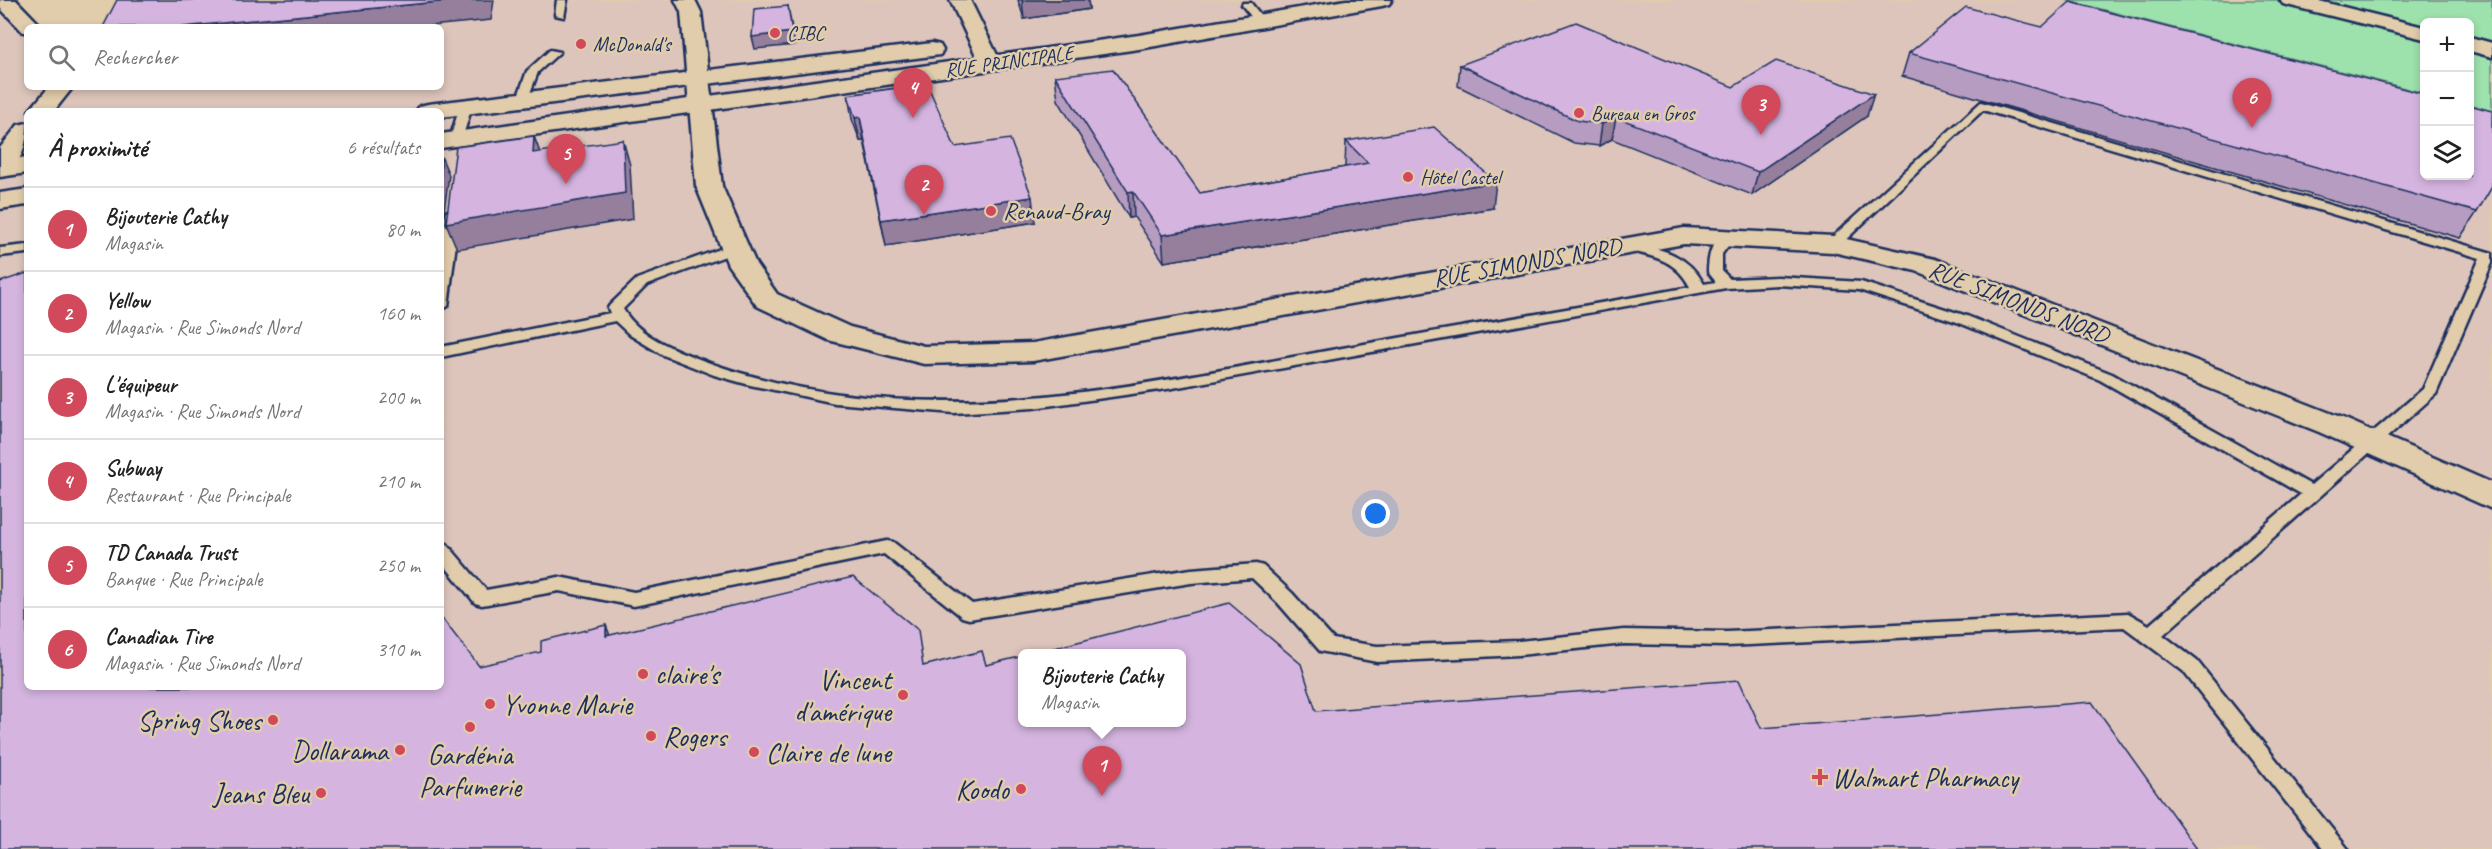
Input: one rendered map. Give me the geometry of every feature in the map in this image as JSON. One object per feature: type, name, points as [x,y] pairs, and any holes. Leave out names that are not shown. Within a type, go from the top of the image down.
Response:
[{"type":"street","points":[[4,0],[28,24]]},
{"type":"street","name":"RUE SIMONDS NORD","points":[[685,0],[691,12],[708,186],[734,248],[742,265],[767,300],[838,334],[924,356],[1033,352],[1622,245],[1684,236],[1833,244],[1924,265],[2203,373],[2369,442],[2492,497]]},
{"type":"street","points":[[960,0],[985,54]]},
{"type":"street","name":"RUE PRINCIPALE","points":[[1254,14],[1275,0]]},
{"type":"street","name":"RUE PRINCIPALE","points":[[455,142],[698,91],[985,54],[1254,14],[1382,0]]},
{"type":"street","points":[[2290,0],[2420,32]]},
{"type":"street","points":[[2474,45],[2492,50]]},
{"type":"street","points":[[44,108],[58,90]]},
{"type":"street","name":"RUE PRINCIPALE","points":[[444,109],[523,99],[698,91]]},
{"type":"street","points":[[0,167],[24,134]]},
{"type":"street","points":[[0,167],[24,165]]},
{"type":"street","points":[[0,201],[24,197]]},
{"type":"lane","points":[[560,15],[562,0]]},
{"type":"lane","points":[[523,99],[533,71],[554,52]]},
{"type":"lane","name":"RUE PRINCIPALE","points":[[455,142],[466,106]]},
{"type":"lane","points":[[1833,244],[1981,106],[2490,256],[2430,391],[2149,636]]},
{"type":"lane","points":[[444,282],[455,194]]},
{"type":"lane","points":[[1726,284],[1715,272],[1715,254],[1727,238]]},
{"type":"lane","points":[[1622,245],[1669,256],[1689,268],[1699,289]]},
{"type":"lane","points":[[734,248],[642,282],[615,308],[618,316],[650,342],[723,374],[804,391],[898,405],[985,407],[1158,387],[1726,284],[1778,281],[1861,286],[1962,319],[2106,377],[2312,493]]},
{"type":"lane","points":[[0,252],[24,249]]},
{"type":"lane","points":[[444,351],[618,316]]},
{"type":"lane","points":[[444,553],[482,598],[559,584],[634,599],[887,547],[969,612],[1191,576],[1256,571],[1286,598],[1327,646],[1377,654],[1519,648],[1624,637],[1727,639],[2128,620],[2190,666],[2337,849]]},
{"type":"shaded area","points":[[0,0],[24,24],[24,90],[444,90],[444,24],[117,24],[220,0],[2492,0],[2492,849],[0,849]]},
{"type":"green space","points":[[2066,0],[2492,0],[2492,111],[2474,106],[2474,18],[2420,18],[2420,92]]},
{"type":"building","points":[[117,0],[458,0],[213,24],[105,24]]},
{"type":"building","points":[[2070,2],[2420,93],[2420,180],[2474,180],[2474,106],[2492,111],[2492,187],[2477,212],[1909,53],[1966,7],[2042,27]]},
{"type":"building","points":[[788,6],[792,32],[752,37],[754,9]]},
{"type":"building","points":[[1576,22],[1733,87],[1776,61],[1874,94],[1758,172],[1616,117],[1602,124],[1578,121],[1460,65]]},
{"type":"building","points":[[1113,69],[1200,193],[1368,163],[1346,141],[1434,127],[1496,182],[1162,235],[1133,191],[1128,192],[1055,76]]},
{"type":"building","points":[[923,75],[955,147],[1010,139],[1032,197],[881,220],[860,117],[855,118],[848,95],[898,88],[895,80]]},
{"type":"building","points":[[534,136],[533,153],[623,140],[625,193],[446,223],[456,147]]},
{"type":"building","points":[[24,274],[24,690],[444,690],[444,621],[479,666],[541,652],[541,641],[606,625],[606,636],[853,577],[918,630],[923,666],[982,651],[986,665],[1018,657],[1018,727],[1186,727],[1186,649],[1050,649],[1229,603],[1301,664],[1316,711],[1739,680],[1761,728],[2092,702],[2197,849],[0,849],[0,282]]},
{"type":"place","name":"CIBC","points":[[775,33]]},
{"type":"place","name":"McDonald's","points":[[581,44]]},
{"type":"place","name":"Bureau en Gros","points":[[1579,113]]},
{"type":"place","name":"Subway","points":[[913,118]]},
{"type":"place","name":"Canadian Tire","points":[[2252,128]]},
{"type":"place","name":"L'équipeur","points":[[1761,135]]},
{"type":"place","name":"Hôtel Castel","points":[[1408,177]]},
{"type":"place","name":"TD Canada Trust","points":[[566,184]]},
{"type":"place","name":"Renaud-Bray","points":[[991,211]]},
{"type":"place","name":"Yellow","points":[[924,215]]},
{"type":"place","name":"claire's","points":[[643,674]]},
{"type":"place","name":"Vincent d'amérique","points":[[903,695]]},
{"type":"place","name":"Yvonne Marie","points":[[490,704]]},
{"type":"place","name":"Spring Shoes","points":[[273,720]]},
{"type":"place","name":"Gardénia Parfumerie","points":[[470,727]]},
{"type":"place","name":"Rogers","points":[[651,736]]},
{"type":"place","name":"Dollarama","points":[[400,750]]},
{"type":"place","name":"Claire de lune","points":[[754,752]]},
{"type":"place","name":"Walmart Pharmacy","points":[[1820,777]]},
{"type":"place","name":"Koodo","points":[[1021,789]]},
{"type":"place","name":"Jeans Bleu","points":[[321,793]]},
{"type":"place","name":"Bijouterie Cathy","points":[[1102,796]]}]
